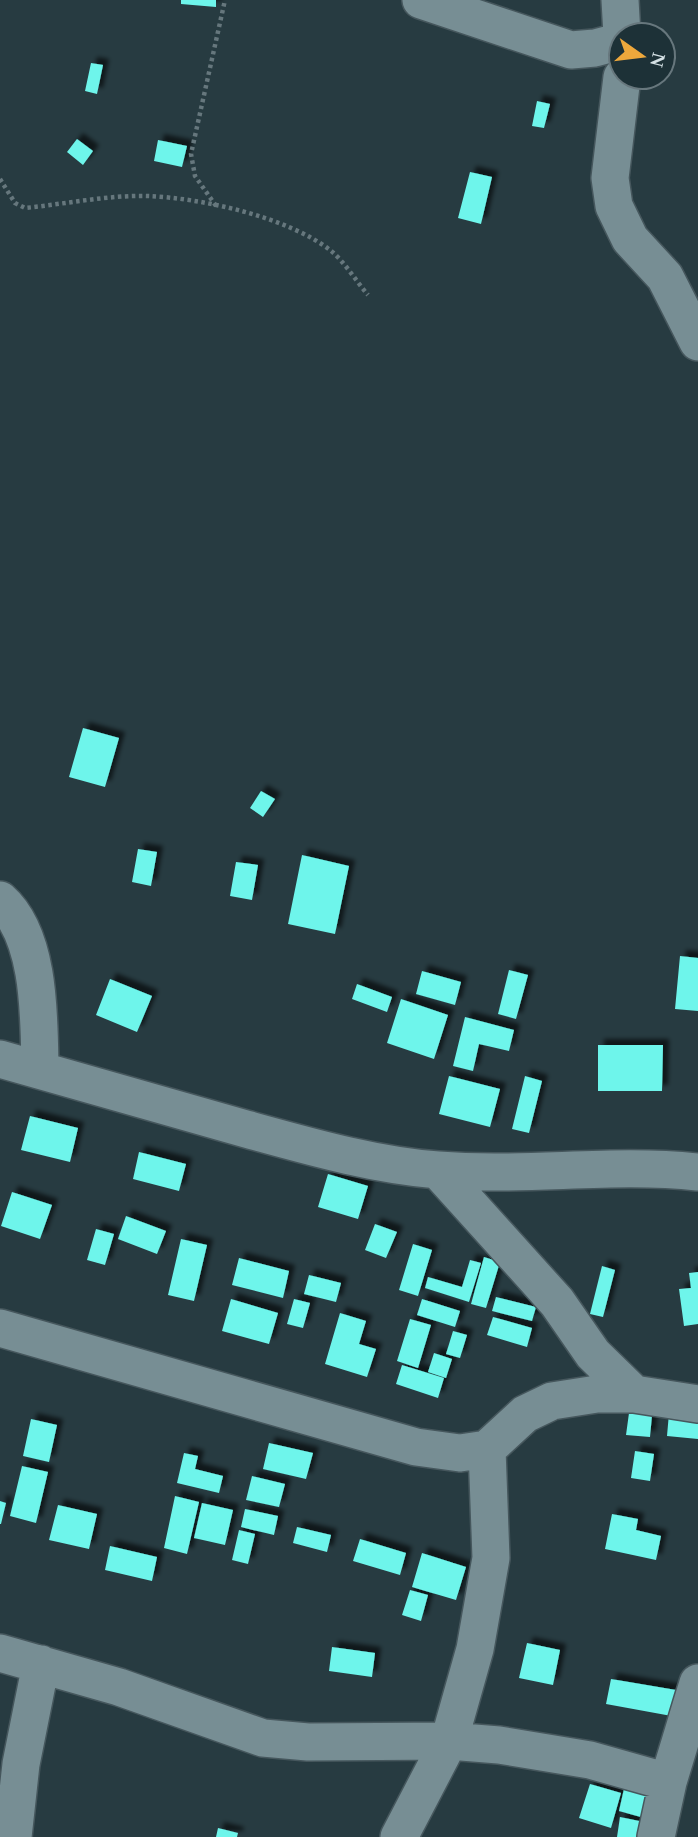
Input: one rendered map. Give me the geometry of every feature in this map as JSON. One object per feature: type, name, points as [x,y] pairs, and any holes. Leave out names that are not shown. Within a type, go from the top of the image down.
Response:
[{"type":"street","points":[[421,0],[570,50],[607,45]]},
{"type":"street","points":[[620,0],[621,21]]},
{"type":"street","points":[[620,91],[610,178],[614,206],[630,239],[666,277],[698,342]]},
{"type":"street","points":[[0,900],[15,914],[31,961],[38,1006],[40,1070]]},
{"type":"street","points":[[0,1059],[287,1140],[386,1162],[438,1170],[584,1171],[649,1167],[698,1172]]},
{"type":"street","points":[[438,1170],[557,1302],[593,1354],[634,1394]]},
{"type":"street","points":[[0,1328],[416,1447],[460,1453],[487,1449],[525,1415],[552,1401],[597,1394],[634,1394],[698,1404]]},
{"type":"street","points":[[399,1837],[449,1741],[475,1649],[486,1599],[491,1558],[487,1449]]},
{"type":"street","points":[[0,1653],[119,1687],[263,1738],[308,1742],[449,1741],[550,1752],[668,1782]]},
{"type":"street","points":[[13,1837],[21,1765],[41,1664]]},
{"type":"street","points":[[656,1837],[668,1782],[698,1683]]},
{"type":"path","points":[[217,207],[195,176],[191,154],[225,0]]},
{"type":"path","points":[[0,179],[15,204],[25,208],[146,196],[261,217],[306,235],[331,251],[368,295]]},
{"type":"building","points":[[181,0],[216,0],[216,7],[181,4]]},
{"type":"building","points":[[91,63],[103,65],[97,94],[85,91]]},
{"type":"building","points":[[537,101],[550,104],[544,128],[532,126]]},
{"type":"building","points":[[77,139],[93,151],[83,165],[67,152]]},
{"type":"building","points":[[158,140],[187,146],[182,167],[154,161]]},
{"type":"building","points":[[470,172],[492,177],[481,224],[458,218]]},
{"type":"building","points":[[83,728],[119,738],[105,787],[69,777]]},
{"type":"building","points":[[261,791],[275,799],[263,817],[250,808]]},
{"type":"building","points":[[138,849],[157,852],[151,886],[132,882]]},
{"type":"building","points":[[302,855],[349,866],[335,934],[288,924]]},
{"type":"building","points":[[236,862],[258,865],[252,900],[230,896]]},
{"type":"building","points":[[680,956],[698,958],[698,1011],[675,1009]]},
{"type":"building","points":[[509,970],[528,975],[516,1019],[498,1014]]},
{"type":"building","points":[[422,971],[461,982],[455,1005],[416,994]]},
{"type":"building","points":[[110,979],[152,996],[137,1032],[96,1015]]},
{"type":"building","points":[[357,984],[392,997],[387,1012],[352,999]]},
{"type":"building","points":[[401,999],[448,1015],[434,1059],[387,1043]]},
{"type":"building","points":[[465,1017],[514,1030],[509,1051],[479,1044],[473,1071],[453,1066]]},
{"type":"building","points":[[598,1045],[663,1045],[662,1091],[598,1091]]},
{"type":"building","points":[[449,1076],[500,1089],[490,1127],[439,1114]]},
{"type":"building","points":[[525,1076],[542,1081],[529,1133],[512,1129]]},
{"type":"building","points":[[30,1116],[78,1128],[70,1162],[21,1150]]},
{"type":"building","points":[[139,1152],[186,1164],[179,1191],[133,1179]]},
{"type":"building","points":[[328,1174],[368,1186],[358,1219],[318,1207]]},
{"type":"building","points":[[12,1192],[52,1205],[40,1239],[1,1226]]},
{"type":"building","points":[[126,1216],[166,1231],[157,1254],[118,1239]]},
{"type":"building","points":[[375,1224],[397,1232],[386,1258],[365,1250]]},
{"type":"building","points":[[96,1229],[114,1234],[105,1265],[87,1260]]},
{"type":"building","points":[[181,1239],[207,1245],[194,1301],[168,1295]]},
{"type":"building","points":[[413,1244],[432,1250],[418,1296],[399,1290]]},
{"type":"building","points":[[484,1257],[500,1262],[486,1308],[471,1304]]},
{"type":"building","points":[[239,1258],[289,1271],[283,1298],[232,1285]]},
{"type":"building","points":[[470,1260],[481,1263],[469,1302],[425,1288],[428,1277],[462,1287]]},
{"type":"building","points":[[602,1266],[615,1270],[603,1317],[590,1314]]},
{"type":"building","points":[[698,1272],[698,1324],[684,1326],[679,1289],[691,1288],[689,1273]]},
{"type":"building","points":[[309,1275],[341,1283],[336,1302],[304,1294]]},
{"type":"building","points":[[496,1297],[536,1307],[532,1321],[492,1311]]},
{"type":"building","points":[[231,1299],[278,1313],[269,1344],[222,1331]]},
{"type":"building","points":[[294,1299],[310,1303],[303,1328],[287,1324]]},
{"type":"building","points":[[422,1299],[460,1311],[455,1327],[417,1315]]},
{"type":"building","points":[[340,1313],[366,1321],[359,1344],[376,1349],[367,1377],[325,1364]]},
{"type":"building","points":[[493,1317],[532,1328],[527,1347],[487,1335]]},
{"type":"building","points":[[410,1319],[431,1325],[418,1368],[397,1361]]},
{"type":"building","points":[[453,1331],[467,1335],[460,1358],[446,1354]]},
{"type":"building","points":[[434,1353],[452,1359],[446,1378],[428,1372]]},
{"type":"building","points":[[402,1365],[444,1378],[438,1398],[396,1384]]},
{"type":"building","points":[[629,1413],[652,1415],[650,1437],[626,1435]]},
{"type":"building","points":[[669,1413],[698,1415],[698,1439],[667,1436]]},
{"type":"building","points":[[31,1419],[57,1425],[49,1462],[23,1456]]},
{"type":"building","points":[[269,1443],[313,1453],[306,1479],[263,1469]]},
{"type":"building","points":[[635,1451],[654,1454],[650,1481],[631,1478]]},
{"type":"building","points":[[184,1453],[198,1456],[195,1469],[223,1476],[219,1493],[177,1483]]},
{"type":"building","points":[[22,1466],[48,1472],[36,1523],[10,1516]]},
{"type":"building","points":[[252,1476],[285,1484],[279,1507],[246,1500]]},
{"type":"building","points":[[175,1496],[199,1502],[187,1554],[164,1548]]},
{"type":"building","points":[[0,1501],[6,1503],[1,1524],[0,1524]]},
{"type":"building","points":[[202,1503],[233,1510],[225,1545],[194,1538]]},
{"type":"building","points":[[58,1505],[97,1514],[89,1549],[49,1540]]},
{"type":"building","points":[[245,1509],[278,1516],[274,1535],[241,1527]]},
{"type":"building","points":[[612,1514],[638,1519],[636,1530],[661,1536],[656,1560],[605,1549]]},
{"type":"building","points":[[297,1527],[331,1535],[327,1552],[293,1543]]},
{"type":"building","points":[[239,1530],[255,1534],[248,1564],[232,1560]]},
{"type":"building","points":[[360,1539],[406,1553],[400,1575],[353,1561]]},
{"type":"building","points":[[110,1546],[157,1557],[152,1581],[105,1570]]},
{"type":"building","points":[[422,1553],[466,1567],[456,1600],[412,1587]]},
{"type":"building","points":[[410,1590],[428,1595],[421,1621],[402,1615]]},
{"type":"building","points":[[527,1643],[560,1650],[553,1685],[519,1678]]},
{"type":"building","points":[[332,1647],[375,1653],[372,1677],[329,1671]]},
{"type":"building","points":[[611,1679],[682,1691],[677,1717],[606,1704]]},
{"type":"building","points":[[626,1780],[656,1788],[648,1819],[619,1811]]},
{"type":"building","points":[[590,1784],[621,1793],[611,1828],[579,1818]]},
{"type":"building","points":[[620,1817],[644,1822],[641,1837],[617,1837]]},
{"type":"building","points":[[218,1828],[238,1833],[237,1837],[216,1837]]}]
